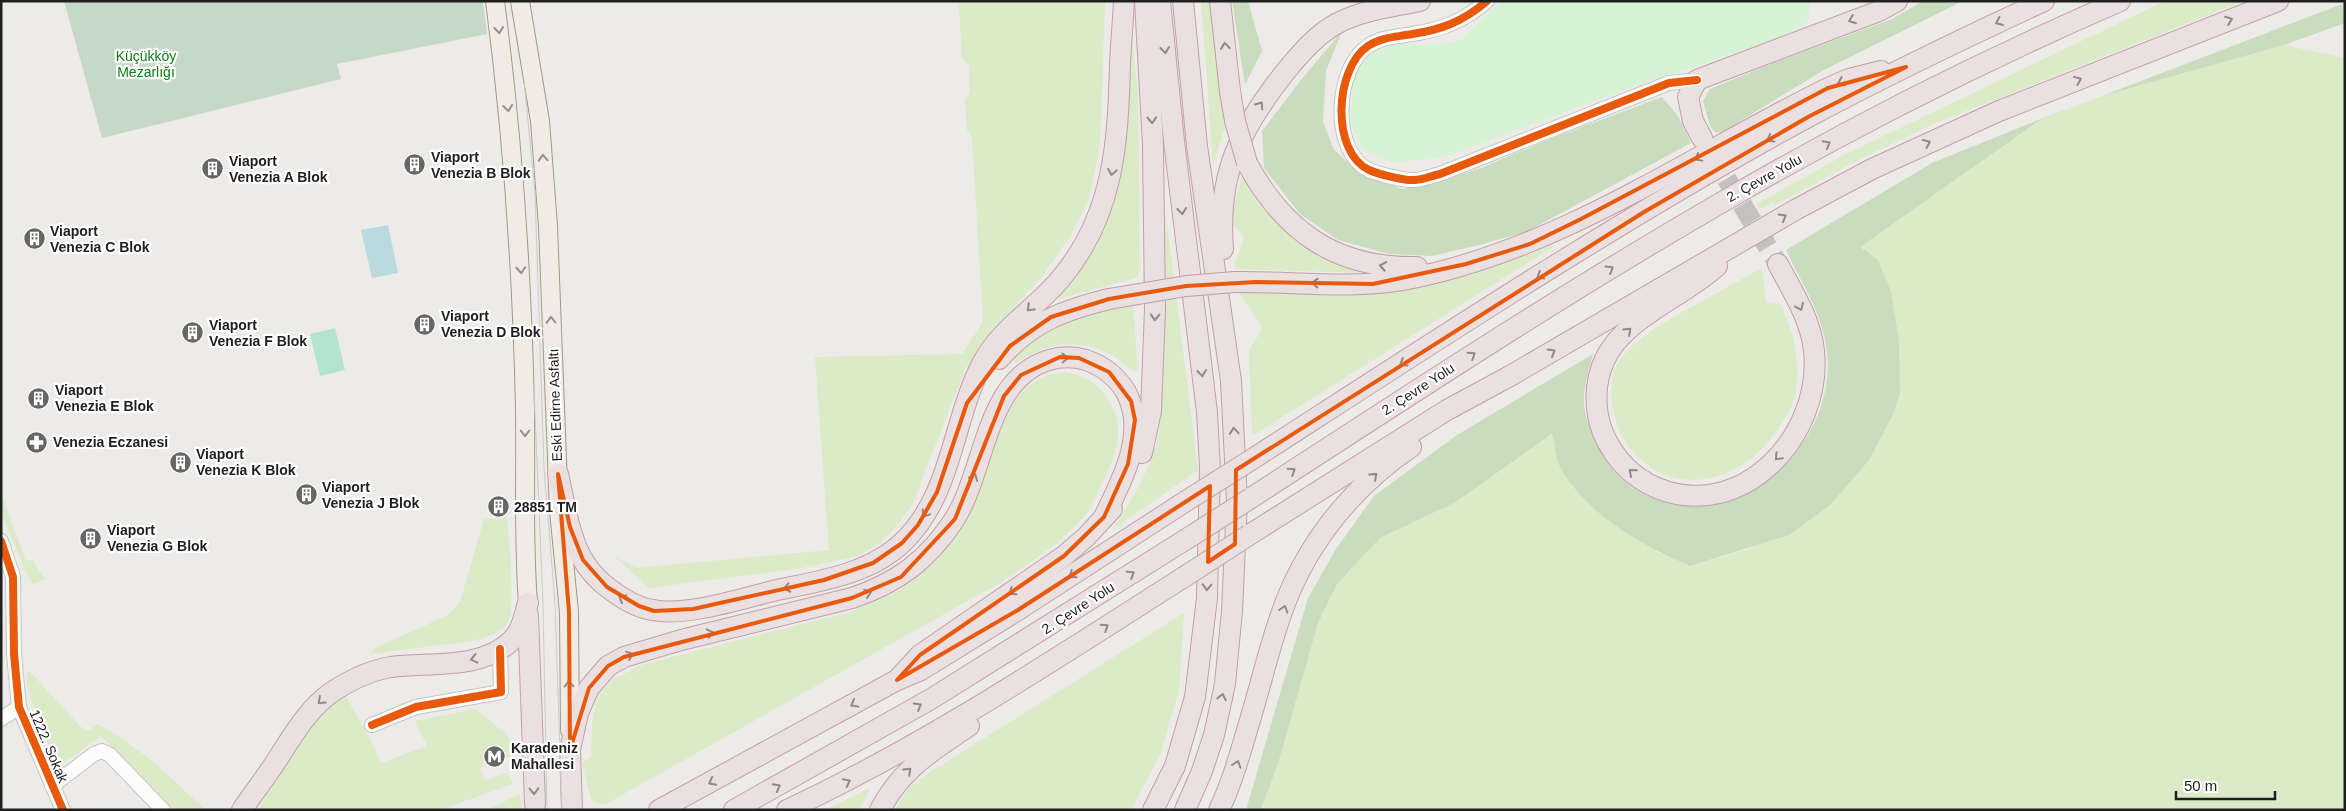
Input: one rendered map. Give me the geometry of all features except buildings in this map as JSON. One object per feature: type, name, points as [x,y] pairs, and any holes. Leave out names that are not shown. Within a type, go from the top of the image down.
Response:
[{"type":"highway","points":[[558,474],[570,527],[579,552],[596,578],[619,597],[654,611],[693,609],[824,580],[866,566],[891,551],[913,531],[930,507],[984,361],[1002,335],[1061,278],[1093,228],[1105,200],[1116,149],[1124,1]]},
{"type":"highway","points":[[897,680],[920,655],[1064,556],[1086,537],[1120,500],[1137,468],[1144,448],[1151,411],[1155,309],[1153,145],[1145,1]]},
{"type":"highway","points":[[1153,810],[1175,766],[1195,697],[1207,598],[1210,468],[1207,412],[1174,141],[1160,1]]},
{"type":"highway","points":[[1184,1],[1197,146],[1210,248],[1224,320],[1231,381],[1237,502],[1232,611],[1225,684],[1214,735],[1202,771],[1185,810]]},
{"type":"highway","points":[[1220,1],[1230,91],[1237,129],[1247,163],[1261,189],[1280,213],[1318,244],[1340,256],[1365,263],[1393,268],[1466,264]]},
{"type":"highway","points":[[1224,320],[1221,226],[1223,194],[1233,155],[1252,118],[1305,49],[1334,25],[1352,16],[1420,1]]},
{"type":"highway","points":[[1702,138],[1694,121],[1688,97],[1697,80],[1878,11],[1897,1]]},
{"type":"highway","points":[[659,810],[897,680],[921,670],[1644,212],[1808,117],[1906,67],[2044,1]]},
{"type":"highway","name":"2. Çevre Yolu","points":[[734,810],[931,699],[1185,540],[1533,316],[1739,192],[1941,84],[2120,1]]},
{"type":"highway","points":[[787,810],[849,781],[910,747],[1064,654],[1447,410],[1510,376],[1854,178],[1999,111],[2278,1]]},
{"type":"highway","points":[[967,403],[998,359],[1010,346],[1029,331],[1058,314],[1109,299],[1186,286],[1234,282],[1373,284],[1408,279],[1466,264],[1530,244],[1828,88],[1866,75],[1906,67]]},
{"type":"highway","points":[[1741,242],[1705,277],[1629,329],[1612,347],[1599,374],[1596,399],[1600,424],[1608,443],[1618,459],[1631,473],[1648,484],[1671,494],[1695,496],[1725,491],[1754,477],[1768,467],[1797,432],[1807,412],[1814,383],[1814,351],[1810,328],[1778,264]]},
{"type":"highway","points":[[570,750],[578,713],[589,688],[608,666],[624,657],[681,640],[852,598],[875,590],[901,577],[933,547],[955,519],[1004,396],[1021,375],[1039,363],[1060,357],[1079,358],[1094,363],[1109,372],[1121,384],[1131,401],[1135,420],[1128,464],[1104,517]]},
{"type":"highway","points":[[1219,810],[1236,767],[1286,600],[1301,569],[1320,538],[1354,494],[1389,463],[1487,398],[1510,376]]},
{"type":"highway","points":[[242,810],[310,712],[336,690],[380,670],[471,660],[500,649],[516,635],[523,621],[528,603]]},
{"type":"highway","points":[[528,603],[535,804]]},
{"type":"highway","points":[[880,810],[896,782],[910,768],[1030,685],[1064,654]]},
{"type":"highway","name":"Eski Edirne Asfaltı","points":[[570,750],[572,805]]},
{"type":"main road","points":[[495,1],[512,139],[521,277],[528,603]]},
{"type":"main road","name":"Eski Edirne Asfaltı","points":[[520,1],[531,57],[540,121],[548,226],[559,510],[569,612],[570,750]]},
{"type":"main road","points":[[502,60],[518,52],[531,57]]},
{"type":"street","points":[[1487,1],[1471,15],[1448,27],[1385,38],[1368,46],[1353,62],[1343,96],[1341,118],[1344,137],[1354,155],[1368,170],[1412,181],[1440,174],[1669,83],[1697,80]]},
{"type":"street","name":"1222. Sokak","points":[[1,541],[11,565],[7,602],[19,707],[63,810]]},
{"type":"street","points":[[372,724],[416,707],[501,692],[500,649]]},
{"type":"street","points":[[1,719],[19,707]]},
{"type":"street","points":[[52,786],[94,754],[102,751],[110,755],[162,810]]},
{"type":"highlighted area","points":[[1906,67],[1808,117],[1644,212],[1236,470],[1235,544],[1208,562],[1210,486],[1018,610],[897,680],[920,655],[1064,556],[1104,517],[1128,464],[1135,420],[1131,401],[1109,372],[1079,358],[1060,357],[1021,375],[1004,396],[955,519],[901,577],[852,598],[624,657],[608,666],[589,688],[570,750],[569,612],[558,474],[570,527],[583,560],[607,587],[639,606],[654,611],[693,609],[824,580],[873,563],[902,543],[918,525],[937,492],[967,403],[1010,346],[1051,317],[1109,299],[1186,286],[1256,282],[1373,284],[1466,264],[1530,244],[1581,219],[1828,88]]},
{"type":"green space","name":"Küçükköy Mezarlığı","points":[[64,1],[483,1],[487,34],[337,64],[341,79],[102,138]]},
{"type":"green space","points":[[962,1],[1105,1],[1100,146],[1089,199],[1069,238],[1043,275],[1002,321],[965,369],[913,503],[901,521],[881,542],[858,556],[802,568],[649,588],[613,555],[636,568],[829,550],[815,357],[962,354],[983,322],[972,138],[967,130],[965,100],[970,93],[969,65],[962,58],[959,6]]},
{"type":"green space","points":[[1201,1],[1210,1],[1225,127],[1213,165]]},
{"type":"green space","points":[[1232,1],[1248,1],[1262,51],[1245,85]]},
{"type":"green space","points":[[1502,1],[1810,1],[1808,22],[1772,42],[1642,83],[1445,157],[1394,163],[1363,150],[1350,123],[1354,77],[1370,54],[1396,44],[1433,45],[1460,40]]},
{"type":"green space","points":[[1923,1],[1963,1],[1822,71],[1724,131],[1716,133],[1710,126],[1703,101],[1710,89],[1778,61],[1892,19]]},
{"type":"green space","points":[[2165,1],[2244,1],[1931,125],[1851,164],[1775,205],[1773,202],[1762,208],[1758,207],[1757,204],[1760,202],[1844,155]]},
{"type":"green space","points":[[2345,3],[2345,23],[2284,45],[2102,96]]},
{"type":"green space","points":[[1131,28],[1138,95],[1140,270],[1137,278],[1050,301],[1077,274],[1097,244],[1111,211],[1126,139]]},
{"type":"green space","points":[[1342,31],[1326,71],[1323,122],[1334,150],[1363,176],[1403,189],[1436,183],[1481,168],[1550,139],[1662,97],[1678,116],[1691,143],[1526,232],[1479,245],[1432,256],[1389,254],[1338,240],[1300,214],[1264,168],[1262,131]]},
{"type":"green space","points":[[2284,45],[2345,58],[2345,810],[1261,810],[1278,764],[1318,623],[1337,584],[1380,538],[1456,502],[1553,434],[1559,466],[1658,552],[1690,566],[1746,550],[1830,505],[1859,247],[2043,118],[2102,96]]},
{"type":"green space","points":[[2043,118],[1860,247],[1877,259],[1891,291],[1899,342],[1900,394],[1893,414],[1869,460],[1830,505],[1789,535],[1690,566],[1634,538],[1600,514],[1585,500],[1560,467],[1552,434],[1456,502],[1380,538],[1337,584],[1318,623],[1278,764],[1261,809],[1246,810],[1308,598],[1336,549],[1374,496],[1457,435],[1593,354],[1586,379],[1584,402],[1586,417],[1601,452],[1610,467],[1622,479],[1636,490],[1652,498],[1686,506],[1718,503],[1749,491],[1777,472],[1800,447],[1817,417],[1826,385],[1827,351],[1825,338],[1811,299],[1786,250],[1932,163]]},
{"type":"green space","points":[[1242,176],[1259,205],[1297,242],[1360,273],[1236,269],[1235,264],[1244,237],[1233,224],[1233,209]]},
{"type":"green space","points":[[1164,223],[1167,223],[1198,470],[1112,530],[1140,484],[1151,460],[1159,434]]},
{"type":"green space","points":[[1552,245],[1553,247],[1252,436],[1249,350],[1263,328],[1238,291],[1416,285],[1471,275]]},
{"type":"green space","points":[[1762,268],[1766,303],[1780,304],[1790,327],[1796,350],[1796,387],[1789,411],[1765,445],[1750,459],[1733,470],[1715,477],[1696,480],[1676,478],[1658,471],[1635,454],[1618,427],[1611,392],[1612,377],[1617,363],[1637,341],[1673,317]]},
{"type":"green space","points":[[1133,305],[1138,371],[1128,368],[1115,357],[1102,351],[1077,345],[1064,345],[1040,350],[1016,363],[1011,359],[1039,337],[1067,322],[1097,312]]},
{"type":"green space","points":[[335,328],[345,370],[320,376],[310,334]]},
{"type":"green space","points":[[1064,372],[1087,379],[1101,390],[1117,418],[1118,441],[1111,464],[1094,501],[1077,524],[1047,551],[1003,581],[606,804],[595,803],[591,799],[582,763],[591,757],[592,724],[597,699],[611,680],[644,664],[850,612],[891,595],[913,581],[933,563],[957,532],[996,438],[1015,401],[1029,385],[1047,375]]},
{"type":"green space","points":[[1,494],[26,561],[32,560],[45,579],[34,584],[29,580],[1,512]]},
{"type":"green space","points":[[507,518],[511,604],[510,616],[504,627],[491,635],[472,641],[371,654],[373,649],[448,615],[460,602],[484,519]]},
{"type":"green space","points":[[1184,613],[1179,691],[1160,755],[1131,810],[894,810],[910,787],[927,774]]},
{"type":"green space","points":[[29,671],[83,729],[88,731],[98,724],[123,739],[151,760],[206,810],[174,810],[101,736],[61,765],[42,732],[34,710],[26,673]]},
{"type":"green space","points":[[345,695],[381,763],[427,746],[415,721],[476,709],[507,735],[516,754],[480,768],[485,781],[507,772],[513,784],[440,810],[258,810],[307,731],[331,705]]},
{"type":"green space","points":[[870,788],[860,810],[825,810]]},
{"type":"green space","points":[[520,794],[522,810],[487,810]]},
{"type":"water","points":[[388,225],[398,273],[372,278],[361,230]]},
{"type":"tunnel","points":[[1711,153],[1778,264]]},
{"type":"tram line","points":[[524,80],[535,193],[544,468],[555,603],[562,810]]},
{"type":"tram line","points":[[534,390],[543,603],[547,810]]},
{"type":"cycle path","points":[[1487,1],[1470,14],[1452,24],[1433,30],[1378,41],[1368,46],[1357,57],[1349,72],[1344,90],[1343,128],[1348,146],[1356,160],[1369,170],[1410,180],[1427,178],[1669,83],[1697,80]]},
{"type":"cycle path","points":[[1,541],[13,577],[14,654],[19,707],[63,810]]},
{"type":"cycle path","points":[[372,725],[416,707],[501,692],[500,649]]},
{"type":"place","name":"Viaport Venezia B Blok","points":[[415,165]]},
{"type":"place","name":"Viaport Venezia A Blok","points":[[213,169]]},
{"type":"place","name":"Viaport Venezia C Blok","points":[[34,239]]},
{"type":"place","name":"Viaport Venezia D Blok","points":[[425,324]]},
{"type":"place","name":"Viaport Venezia F Blok","points":[[193,333]]},
{"type":"place","name":"Viaport Venezia E Blok","points":[[39,398]]},
{"type":"place","name":"Venezia Eczanesi","points":[[37,442]]},
{"type":"place","name":"Viaport Venezia K Blok","points":[[180,462]]},
{"type":"place","name":"Viaport Venezia J Blok","points":[[306,495]]},
{"type":"place","name":"28851 TM","points":[[498,507]]},
{"type":"place","name":"Viaport Venezia G Blok","points":[[91,538]]},
{"type":"place","name":"Karadeniz Mahallesi","points":[[495,756]]}]
